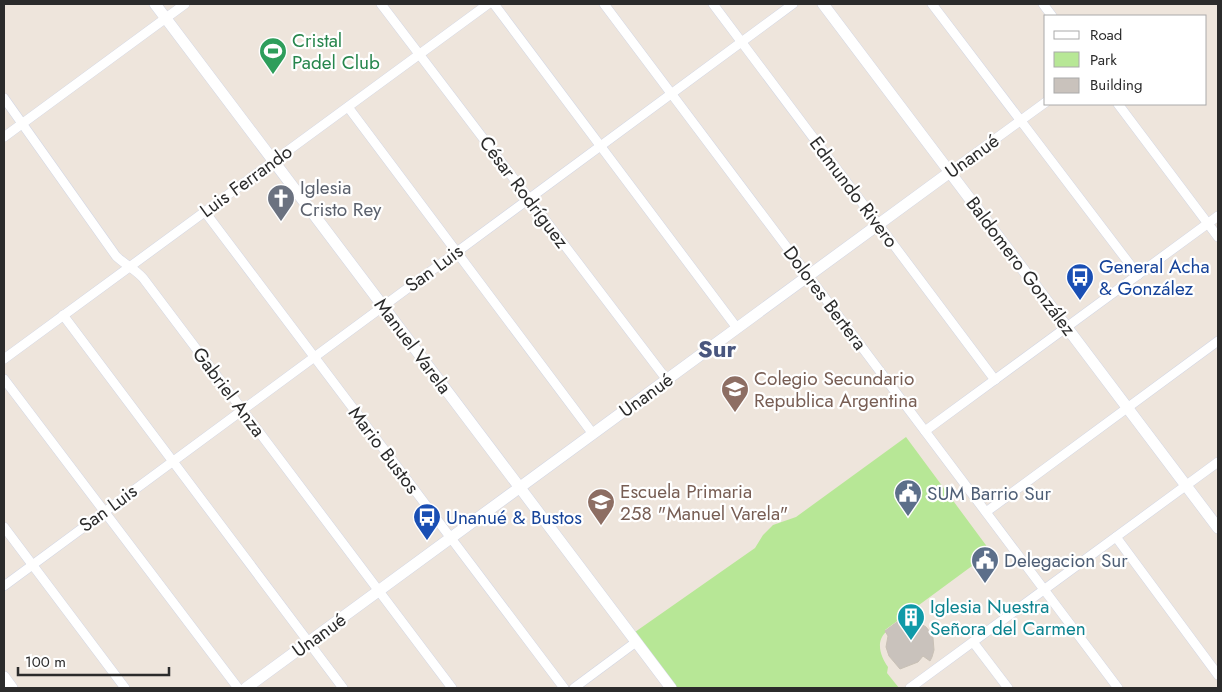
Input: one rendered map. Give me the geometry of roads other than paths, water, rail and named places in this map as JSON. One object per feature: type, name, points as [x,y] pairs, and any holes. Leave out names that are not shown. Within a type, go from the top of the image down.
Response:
[{"type":"street","name":"Manuel Varela","points":[[155,4],[671,688]]},
{"type":"street","points":[[4,137],[185,4]]},
{"type":"street","name":"César Rodríguez","points":[[381,4],[666,380]]},
{"type":"street","name":"Luis Ferrando","points":[[4,359],[488,4]]},
{"type":"street","points":[[494,4],[737,328]]},
{"type":"street","name":"Dolores Bertera","points":[[604,4],[1118,688]]},
{"type":"street","name":"Edmundo Rivero","points":[[713,4],[995,380]]},
{"type":"street","name":"San Luis","points":[[4,586],[793,4]]},
{"type":"street","name":"Baldomero González","points":[[823,4],[1218,528]]},
{"type":"street","points":[[932,4],[1138,275]]},
{"type":"street","points":[[1043,4],[1051,15]]},
{"type":"street","name":"Gabriel Anza","points":[[4,98],[116,256],[143,278],[452,688]]},
{"type":"street","name":"Unanué","points":[[246,688],[1044,103]]},
{"type":"street","points":[[1119,105],[1218,237]]},
{"type":"street","points":[[348,106],[593,434]]},
{"type":"street","name":"Mario Bustos","points":[[205,212],[564,688]]},
{"type":"street","points":[[925,431],[1218,216]]},
{"type":"street","points":[[63,315],[343,688]]},
{"type":"street","points":[[986,512],[1218,341]]},
{"type":"street","points":[[4,379],[238,688]]},
{"type":"street","points":[[910,688],[1218,462]]},
{"type":"street","points":[[4,527],[125,688]]},
{"type":"street","points":[[1116,537],[1218,675]]},
{"type":"street","points":[[574,688],[636,642]]},
{"type":"street","points":[[973,642],[1008,688]]},
{"type":"street","points":[[4,677],[12,688]]},
{"type":"place","name":"Cristal Padel Club","points":[[273,75]]},
{"type":"place","name":"Iglesia Cristo Rey","points":[[281,222]]},
{"type":"place","name":"General Acha & González","points":[[1080,301]]},
{"type":"place","name":"Colegio Secundario Republica Argentina","points":[[735,413]]},
{"type":"place","name":"SUM Barrio Sur","points":[[908,517]]},
{"type":"place","name":"Escuela Primaria 258 \"Manuel Varela\"","points":[[601,526]]},
{"type":"place","name":"Unanué & Bustos","points":[[427,541]]},
{"type":"place","name":"Delegacion Sur","points":[[985,584]]},
{"type":"place","name":"Iglesia Nuestra Señora del Carmen","points":[[911,641]]},
{"type":"district","name":"Sur","points":[[717,348]]}]
